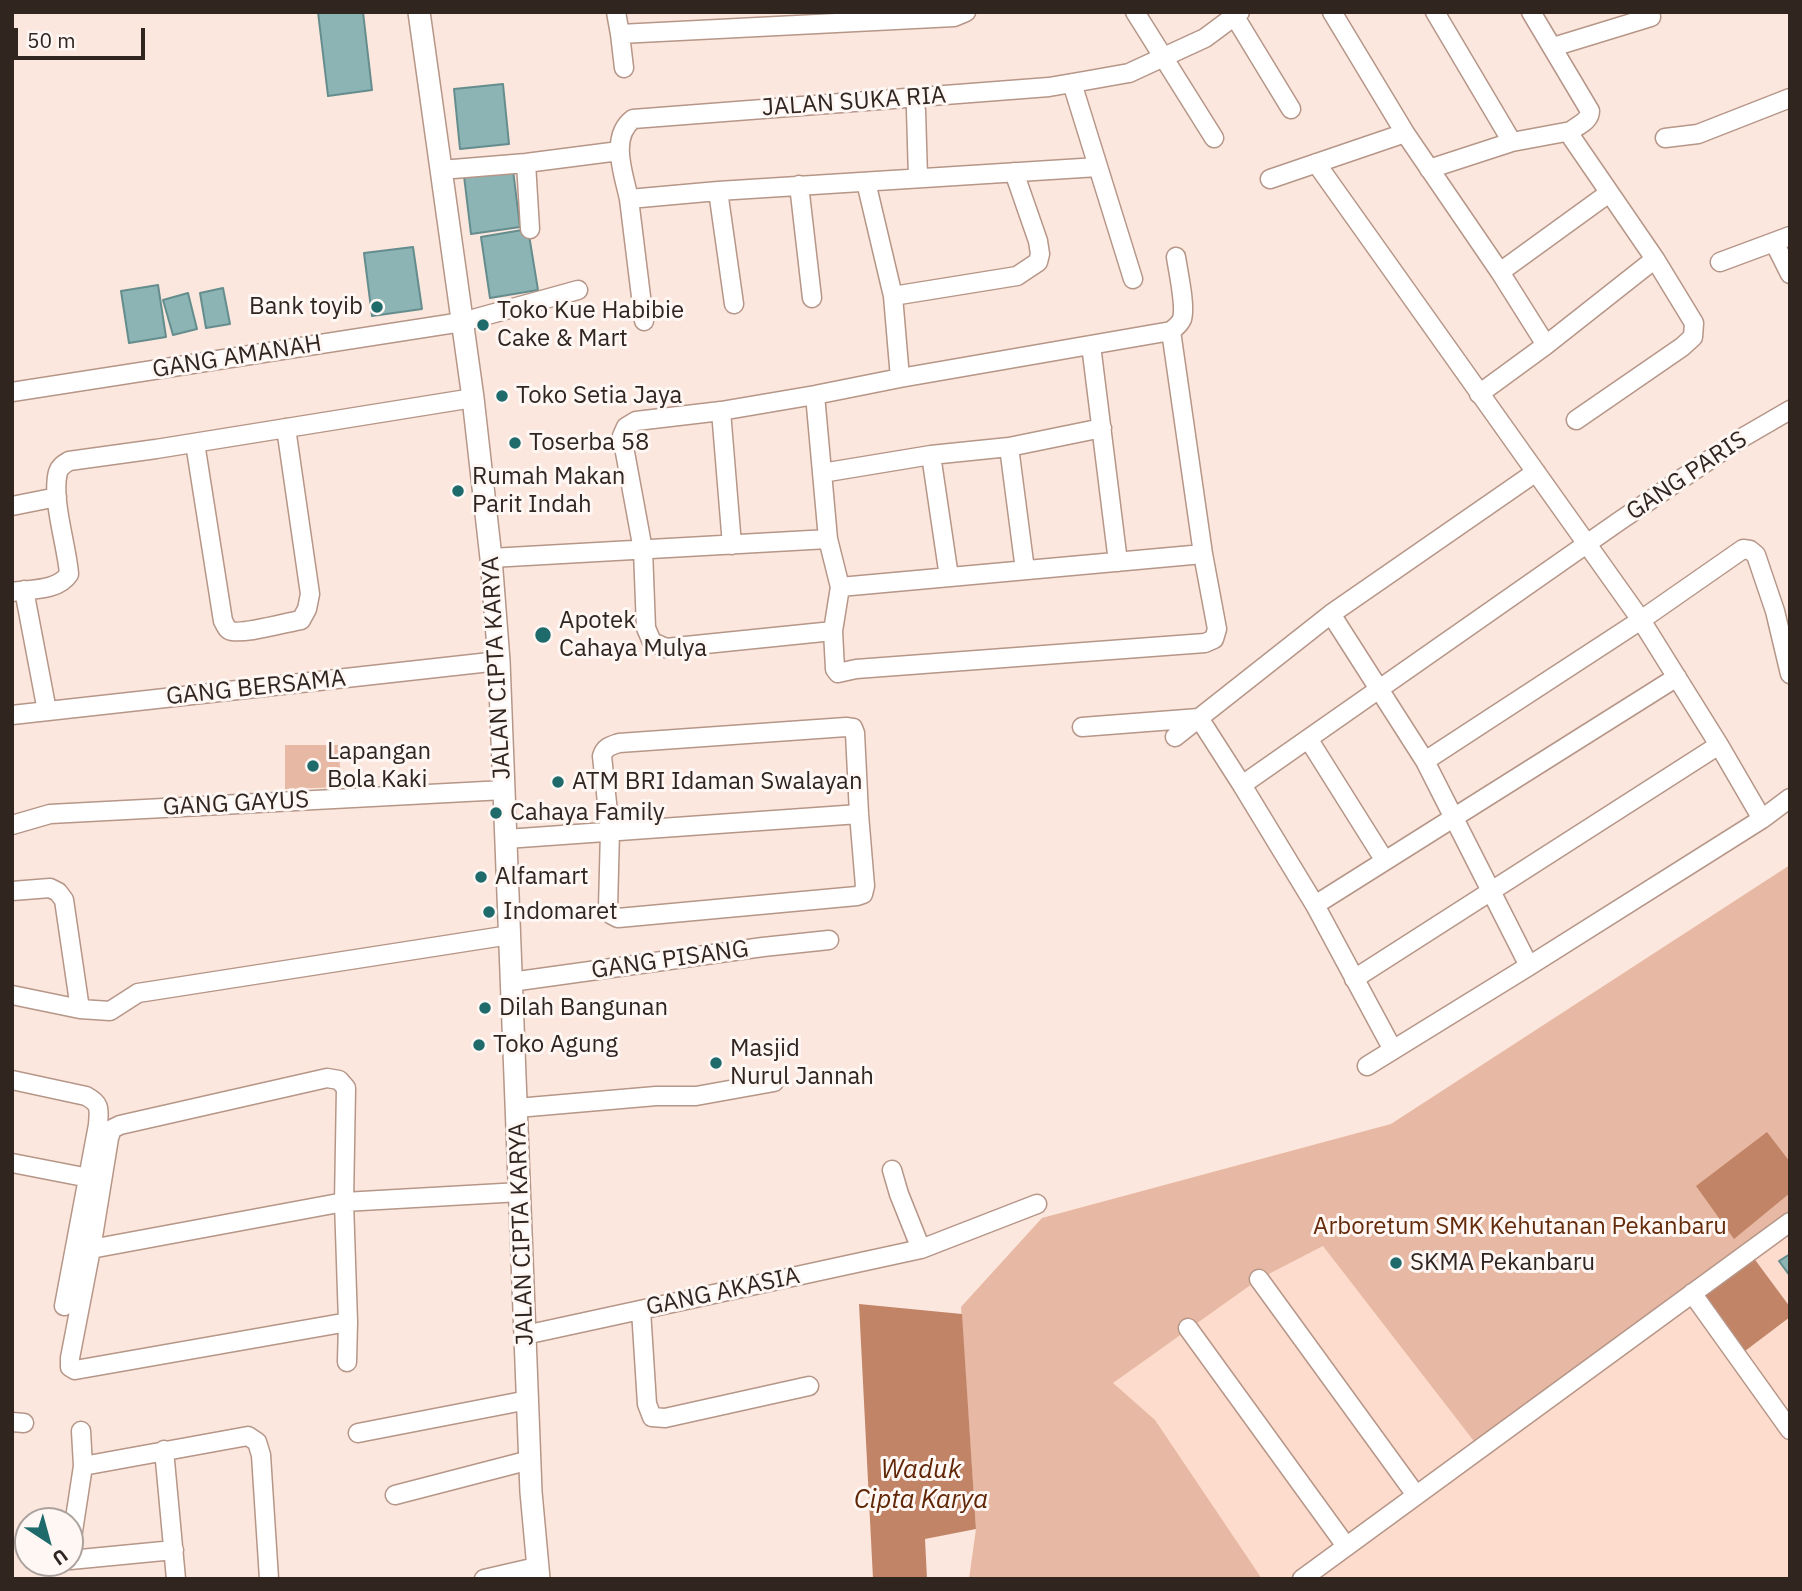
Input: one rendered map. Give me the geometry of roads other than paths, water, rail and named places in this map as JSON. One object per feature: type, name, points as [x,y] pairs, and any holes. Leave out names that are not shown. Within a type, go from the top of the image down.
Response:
[{"type":"main road","name":"JALAN CIPTA KARYA","points":[[419,12],[473,398],[491,558],[499,661],[530,1460],[538,1573]]},
{"type":"street","points":[[616,12],[624,68]]},
{"type":"street","points":[[620,34],[954,17],[966,12]]},
{"type":"street","points":[[1135,12],[1214,138]]},
{"type":"street","points":[[1332,12],[1405,133],[1500,272],[1546,345]]},
{"type":"street","points":[[1435,12],[1512,142]]},
{"type":"street","points":[[1429,169],[1512,142],[1571,131],[1588,118],[1590,111],[1531,12]]},
{"type":"street","points":[[1163,58],[1205,38],[1235,13],[1292,109]]},
{"type":"street","points":[[1553,47],[1624,19],[1651,17]]},
{"type":"street","name":"JALAN SUKA RIA","points":[[619,151],[625,127],[633,119],[1049,88],[1129,74],[1163,58]]},
{"type":"street","points":[[1074,83],[1133,279]]},
{"type":"street","points":[[1665,138],[1698,134],[1790,98]]},
{"type":"street","points":[[916,110],[918,178]]},
{"type":"street","points":[[1571,131],[1694,323],[1693,337],[1682,347],[1576,420]]},
{"type":"street","points":[[1270,179],[1405,133]]},
{"type":"street","points":[[440,170],[526,163],[619,151],[629,199],[644,321]]},
{"type":"street","points":[[526,163],[530,229]]},
{"type":"street","points":[[1316,163],[1641,620],[1762,819]]},
{"type":"street","points":[[629,199],[1098,167]]},
{"type":"street","points":[[893,296],[1017,276],[1038,262],[1041,254],[1038,241],[1014,172]]},
{"type":"street","points":[[866,181],[893,296],[900,378]]},
{"type":"street","points":[[799,186],[812,298]]},
{"type":"street","points":[[718,191],[734,304]]},
{"type":"street","points":[[1500,272],[1609,193]]},
{"type":"street","points":[[1720,262],[1782,239],[1790,274]]},
{"type":"street","points":[[833,631],[666,648],[652,642],[646,628],[643,550],[622,436],[626,427],[636,421],[721,411],[1171,331],[1183,317],[1176,257]]},
{"type":"street","points":[[1479,394],[1655,259]]},
{"type":"street","name":"GANG AMANAH","points":[[12,392],[462,322],[578,290]]},
{"type":"street","points":[[816,395],[828,539],[840,587],[833,631],[835,669],[838,673],[856,669],[1205,643],[1214,639],[1217,629],[1203,554],[1171,331]]},
{"type":"street","points":[[1091,345],[1118,562]]},
{"type":"street","points":[[47,711],[18,591],[56,585],[69,574],[57,497],[58,473],[62,465],[69,461],[473,398]]},
{"type":"street","name":"GANG PARIS","points":[[1242,785],[1586,544],[1740,439],[1790,410]]},
{"type":"street","points":[[721,411],[732,545]]},
{"type":"street","points":[[195,443],[223,621],[232,631],[245,631],[301,620],[307,609],[310,594],[286,428]]},
{"type":"street","points":[[822,473],[931,455],[1009,447],[1102,428]]},
{"type":"street","points":[[1009,447],[1025,570]]},
{"type":"street","points":[[931,455],[949,577]]},
{"type":"street","points":[[1175,737],[1331,614],[1536,472]]},
{"type":"street","points":[[12,506],[57,497]]},
{"type":"street","points":[[491,558],[828,539]]},
{"type":"street","points":[[1425,761],[1641,620],[1743,549],[1756,555],[1783,609],[1790,674]]},
{"type":"street","points":[[840,587],[1203,554]]},
{"type":"street","points":[[1331,614],[1425,761],[1529,967]]},
{"type":"street","name":"GANG BERSAMA","points":[[12,715],[499,661]]},
{"type":"street","points":[[1315,905],[1677,677]]},
{"type":"street","points":[[1082,727],[1199,718]]},
{"type":"street","points":[[1199,718],[1315,905],[1393,1050]]},
{"type":"street","points":[[853,728],[865,886],[863,894],[618,918],[612,915],[608,908],[610,831],[602,756],[609,746],[618,743],[853,728]]},
{"type":"street","points":[[1309,740],[1385,861]]},
{"type":"street","points":[[1354,979],[1719,745]]},
{"type":"street","name":"GANG GAYUS","points":[[12,825],[50,814],[504,790]]},
{"type":"street","points":[[1367,1066],[1529,967],[1762,819],[1790,798]]},
{"type":"street","points":[[506,839],[859,814]]},
{"type":"street","points":[[12,891],[50,888],[58,892],[64,900],[80,1009]]},
{"type":"street","points":[[12,995],[80,1009],[110,1011],[138,993],[510,935]]},
{"type":"street","name":"GANG PISANG","points":[[511,982],[829,940]]},
{"type":"street","points":[[347,1362],[348,1322],[344,1202],[346,1088],[339,1080],[327,1078],[120,1125],[113,1129],[109,1138],[70,1367],[75,1370],[348,1322]]},
{"type":"street","points":[[12,1080],[86,1096],[99,1106],[89,1178],[64,1306]]},
{"type":"street","points":[[517,1108],[656,1096],[696,1096],[774,1083]]},
{"type":"street","points":[[12,1163],[89,1178]]},
{"type":"street","points":[[892,1170],[921,1249]]},
{"type":"street","points":[[91,1249],[344,1202],[520,1192]]},
{"type":"street","name":"GANG AKASIA","points":[[525,1335],[921,1249],[1037,1205]]},
{"type":"street","points":[[1302,1579],[1790,1222]]},
{"type":"street","points":[[1259,1279],[1416,1495]]},
{"type":"street","points":[[1692,1293],[1790,1430]]},
{"type":"street","points":[[641,1310],[647,1404],[652,1417],[665,1418],[809,1386]]},
{"type":"street","points":[[1188,1328],[1346,1546]]},
{"type":"street","points":[[358,1433],[528,1400]]},
{"type":"street","points":[[77,1507],[83,1466],[81,1431]]},
{"type":"street","points":[[83,1466],[248,1436],[257,1442],[261,1455],[269,1579]]},
{"type":"street","points":[[164,1450],[176,1579]]},
{"type":"street","points":[[395,1495],[530,1460]]},
{"type":"street","points":[[84,1560],[174,1550]]},
{"type":"street","points":[[484,1579],[538,1573]]},
{"type":"water","points":[[1767,1132],[1790,1162],[1790,1193],[1734,1239],[1696,1186]]},
{"type":"water","points":[[1753,1257],[1790,1307],[1790,1317],[1745,1351],[1703,1298]]},
{"type":"water","name":"Waduk Cipta Karya","points":[[859,1304],[962,1314],[976,1529],[925,1539],[927,1579],[873,1579]]},
{"type":"place","name":"Bank toyib","points":[[377,307]]},
{"type":"place","name":"Toko Kue Habibie Cake & Mart","points":[[483,325]]},
{"type":"place","name":"Toko Setia Jaya","points":[[502,396]]},
{"type":"place","name":"Toserba 58","points":[[515,443]]},
{"type":"place","name":"Rumah Makan Parit Indah","points":[[458,491]]},
{"type":"place","name":"Apotek Cahaya Mulya","points":[[543,635]]},
{"type":"place","name":"Lapangan Bola Kaki","points":[[313,766]]},
{"type":"place","name":"ATM BRI Idaman Swalayan","points":[[558,782]]},
{"type":"place","name":"Cahaya Family","points":[[496,813]]},
{"type":"place","name":"Alfamart","points":[[481,877]]},
{"type":"place","name":"Indomaret","points":[[489,912]]},
{"type":"place","name":"Dilah Bangunan","points":[[485,1008]]},
{"type":"place","name":"Toko Agung","points":[[479,1045]]},
{"type":"place","name":"Masjid Nurul Jannah","points":[[716,1063]]},
{"type":"place","name":"SKMA Pekanbaru","points":[[1396,1263]]},
{"type":"park label","name":"Arboretum SMK Kehutanan Pekanbaru","points":[[1520,1227]]}]
